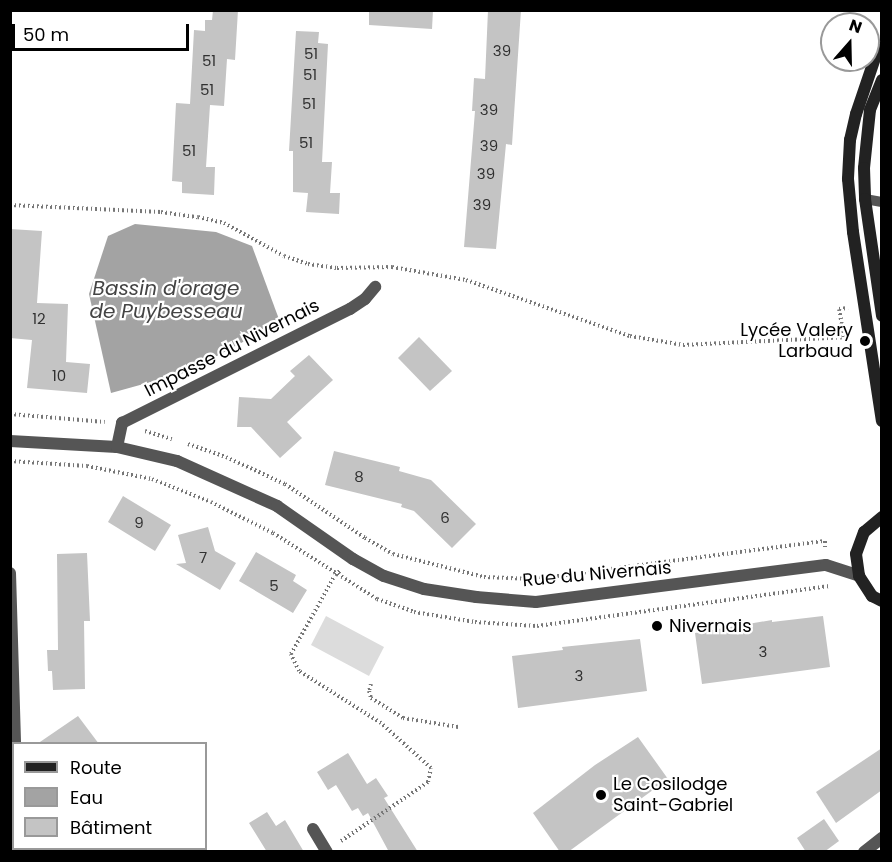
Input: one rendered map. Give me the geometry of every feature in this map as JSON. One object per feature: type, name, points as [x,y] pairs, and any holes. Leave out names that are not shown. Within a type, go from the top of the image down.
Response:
[{"type":"main road","points":[[882,49],[876,55],[856,114],[850,140],[848,180],[853,232],[882,421]]},
{"type":"main road","points":[[882,80],[870,110],[865,137],[865,199],[882,316]]},
{"type":"main road","points":[[882,517],[864,532],[856,554],[859,576],[872,596],[882,601]]},
{"type":"street","name":"Impasse du Nivernais","points":[[122,423],[350,309],[365,299],[375,287]]},
{"type":"street","points":[[117,447],[122,423]]},
{"type":"street","name":"Rue du Nivernais","points":[[10,441],[117,447],[177,461],[278,506],[353,559],[384,576],[424,589],[476,597],[536,602],[826,565],[859,576]]},
{"type":"street","points":[[10,573],[15,742]]},
{"type":"street","points":[[313,829],[326,851]]},
{"type":"street","points":[[864,852],[882,838]]},
{"type":"lane","points":[[865,199],[882,202]]},
{"type":"path","points":[[10,205],[162,212],[198,217],[224,223],[284,256],[308,264],[337,268],[392,267],[466,280],[650,341],[715,346],[819,340]]},
{"type":"path","points":[[10,414],[122,423],[174,440]]},
{"type":"path","points":[[184,443],[226,457],[285,484],[364,538],[393,554],[484,577],[535,579],[825,540],[828,586]]},
{"type":"path","points":[[10,461],[87,466],[152,479],[211,501],[273,533],[335,575],[377,599],[414,612],[475,622],[537,626],[828,586],[839,588]]},
{"type":"path","points":[[326,851],[428,782],[431,768],[381,723],[299,671],[291,654],[335,575],[353,559],[364,538]]},
{"type":"path","points":[[371,684],[369,691],[371,698],[403,718],[458,727]]},
{"type":"shaded area","points":[[326,616],[384,647],[369,676],[311,645]]},
{"type":"water","name":"Bassin d'orage de Puybesseau","points":[[135,224],[216,232],[252,246],[280,322],[187,372],[111,393],[89,294],[108,236]]},
{"type":"building","points":[[213,10],[238,10],[235,60],[227,59],[224,106],[210,105],[206,167],[215,167],[214,195],[182,193],[182,182],[172,181],[176,103],[190,104],[194,30],[205,31],[205,20],[212,20]]},
{"type":"building","points":[[369,10],[433,10],[432,29],[369,25]]},
{"type":"building","points":[[488,10],[521,10],[512,145],[506,144],[496,249],[464,247],[475,111],[472,111],[474,78],[485,79]]},
{"type":"building","points":[[296,31],[319,32],[318,43],[328,44],[322,162],[332,162],[330,193],[340,193],[339,214],[306,212],[308,193],[293,192],[293,151],[289,151]]},
{"type":"building","points":[[10,229],[42,231],[37,303],[68,304],[66,362],[90,364],[87,393],[27,388],[32,340],[10,338]]},
{"type":"building","points":[[419,337],[452,371],[430,391],[398,358]]},
{"type":"building","points":[[309,355],[333,380],[287,422],[302,438],[280,458],[251,427],[237,427],[239,397],[271,399],[295,376],[290,371]]},
{"type":"building","points":[[334,451],[400,467],[399,471],[431,480],[476,524],[452,548],[414,511],[401,507],[402,504],[325,485]]},
{"type":"building","points":[[123,496],[171,525],[155,551],[108,522]]},
{"type":"building","points":[[208,527],[215,551],[236,563],[220,590],[176,564],[186,563],[178,535]]},
{"type":"building","points":[[256,552],[296,575],[293,581],[307,590],[293,613],[239,581]]},
{"type":"building","points":[[87,553],[90,621],[84,621],[85,689],[53,690],[52,671],[48,671],[47,650],[58,650],[57,554]]},
{"type":"building","points":[[823,616],[830,667],[702,684],[695,633],[772,620],[772,622]]},
{"type":"building","points":[[640,639],[647,691],[518,708],[512,656],[563,650],[562,647]]},
{"type":"building","points":[[78,716],[98,742],[40,742]]},
{"type":"building","name":"Le Cosilodge Saint-Gabriel","points":[[638,737],[668,779],[568,852],[560,852],[533,813],[595,765]]},
{"type":"building","points":[[882,748],[882,790],[836,823],[816,792]]},
{"type":"building","points":[[348,753],[367,784],[376,778],[388,796],[384,798],[418,852],[389,852],[368,813],[363,816],[358,808],[352,811],[336,785],[328,790],[317,772]]},
{"type":"building","points":[[267,812],[276,826],[285,820],[304,852],[267,852],[249,823]]},
{"type":"building","points":[[824,819],[839,841],[824,852],[806,852],[797,838]]},
{"type":"place","name":"Lycée Valery Larbaud","points":[[865,341]]},
{"type":"place","name":"Nivernais","points":[[657,626]]},
{"type":"place","name":"Le Cosilodge Saint-Gabriel","points":[[601,795]]}]
